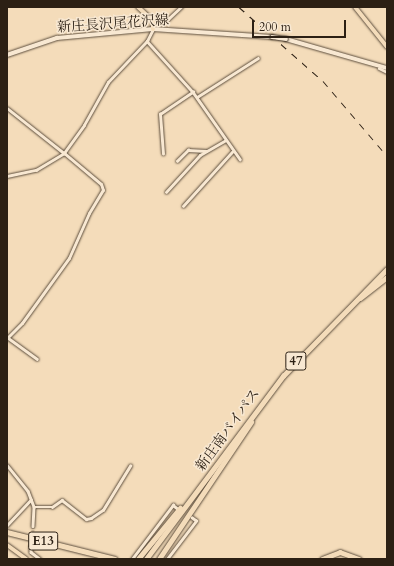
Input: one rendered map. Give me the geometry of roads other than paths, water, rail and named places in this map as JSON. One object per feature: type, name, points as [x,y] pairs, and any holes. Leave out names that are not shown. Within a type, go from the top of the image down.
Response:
[{"type":"highway","name":"47","points":[[336,319],[387,269]]},
{"type":"highway","name":"47","points":[[336,319],[387,278]]},
{"type":"highway","name":"新庄南バイパス","points":[[146,559],[260,406],[336,319]]},
{"type":"highway","points":[[138,559],[260,406]]},
{"type":"highway","points":[[159,559],[260,406]]},
{"type":"highway","name":"E13","points":[[7,532],[115,559]]},
{"type":"highway","points":[[79,550],[108,559]]},
{"type":"highway","points":[[322,559],[340,552],[359,559]]},
{"type":"highway","points":[[327,559],[341,554],[354,559]]},
{"type":"main road","points":[[138,7],[149,16],[153,29]]},
{"type":"main road","points":[[355,7],[387,47]]},
{"type":"main road","name":"新庄長沢尾花沢線","points":[[7,55],[57,38],[153,29],[286,39],[380,68],[387,68]]},
{"type":"main road","points":[[7,545],[26,559]]},
{"type":"street","points":[[149,16],[166,21],[181,7]]},
{"type":"street","points":[[7,176],[36,170],[64,153],[84,125],[108,82],[148,41],[153,29]]},
{"type":"street","points":[[148,41],[197,97],[224,141],[232,152],[240,159]]},
{"type":"street","points":[[197,97],[258,58]]},
{"type":"street","points":[[380,68],[387,72]]},
{"type":"street","points":[[163,154],[160,114],[193,92]]},
{"type":"street","points":[[7,108],[101,184],[103,190],[88,213],[69,258],[22,323],[7,337],[37,359]]},
{"type":"street","points":[[166,192],[206,150],[224,141]]},
{"type":"street","points":[[177,161],[188,150],[206,150]]},
{"type":"street","points":[[183,206],[232,152]]},
{"type":"street","points":[[7,465],[20,478],[31,499],[34,507],[33,526]]},
{"type":"street","points":[[34,507],[52,507],[62,500],[86,518],[91,518],[103,510],[130,466]]},
{"type":"street","points":[[7,525],[31,499]]},
{"type":"street","points":[[132,559],[173,505],[178,509]]},
{"type":"street","points":[[167,559],[196,521],[192,518]]},
{"type":"street","points":[[31,546],[31,552],[40,559]]},
{"type":"tunnel","points":[[31,546],[33,526]]},
{"type":"railway","points":[[239,7],[323,81],[387,156]]}]
